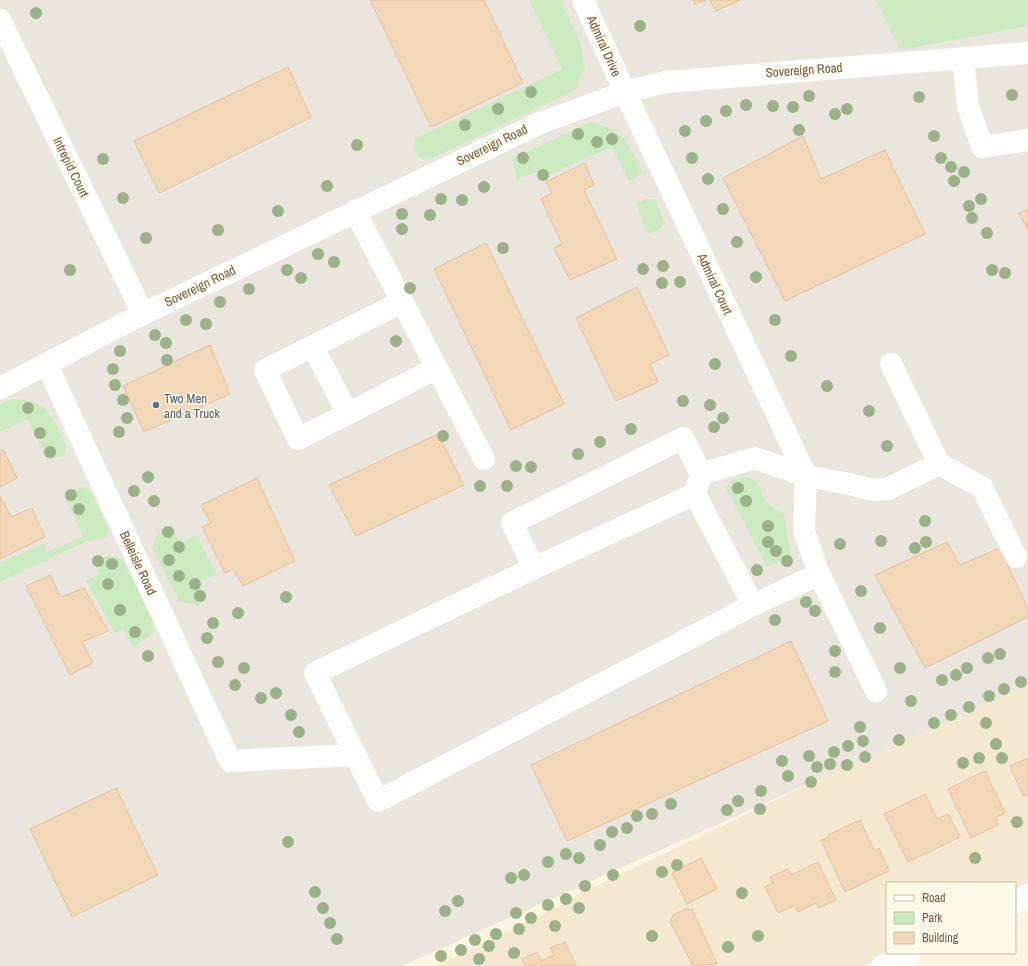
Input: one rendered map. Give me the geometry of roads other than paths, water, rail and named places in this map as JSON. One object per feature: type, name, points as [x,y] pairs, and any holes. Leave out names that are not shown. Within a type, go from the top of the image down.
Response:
[{"type":"street","name":"Admiral Drive","points":[[583,0],[625,92]]},
{"type":"street","name":"Intrepid Court","points":[[0,20],[143,314]]},
{"type":"street","name":"Sovereign Road","points":[[0,388],[143,314],[538,124],[625,92],[666,82],[1028,53]]},
{"type":"street","points":[[963,58],[968,106],[982,147],[1028,140]]},
{"type":"street","name":"Admiral Court","points":[[625,92],[806,476]]},
{"type":"street","points":[[355,211],[484,459]]},
{"type":"street","points":[[402,302],[265,370],[298,439],[437,368]]},
{"type":"street","points":[[313,347],[348,414]]},
{"type":"street","points":[[891,364],[939,464],[982,487],[1016,557]]},
{"type":"street","name":"Belleisle Road","points":[[47,365],[230,761],[356,755]]},
{"type":"street","points":[[534,568],[512,523],[683,438],[698,484],[753,605]]},
{"type":"street","points":[[818,574],[753,605],[378,801],[315,673],[534,568],[698,484],[755,458],[806,476],[850,484],[872,490],[888,489],[939,464]]},
{"type":"street","points":[[806,476],[804,531],[818,574],[876,691]]},
{"type":"street","points":[[1016,901],[1028,895]]},
{"type":"street","points":[[882,966],[907,954]]},
{"type":"place","name":"Two Men and a Truck","points":[[156,405]]}]
